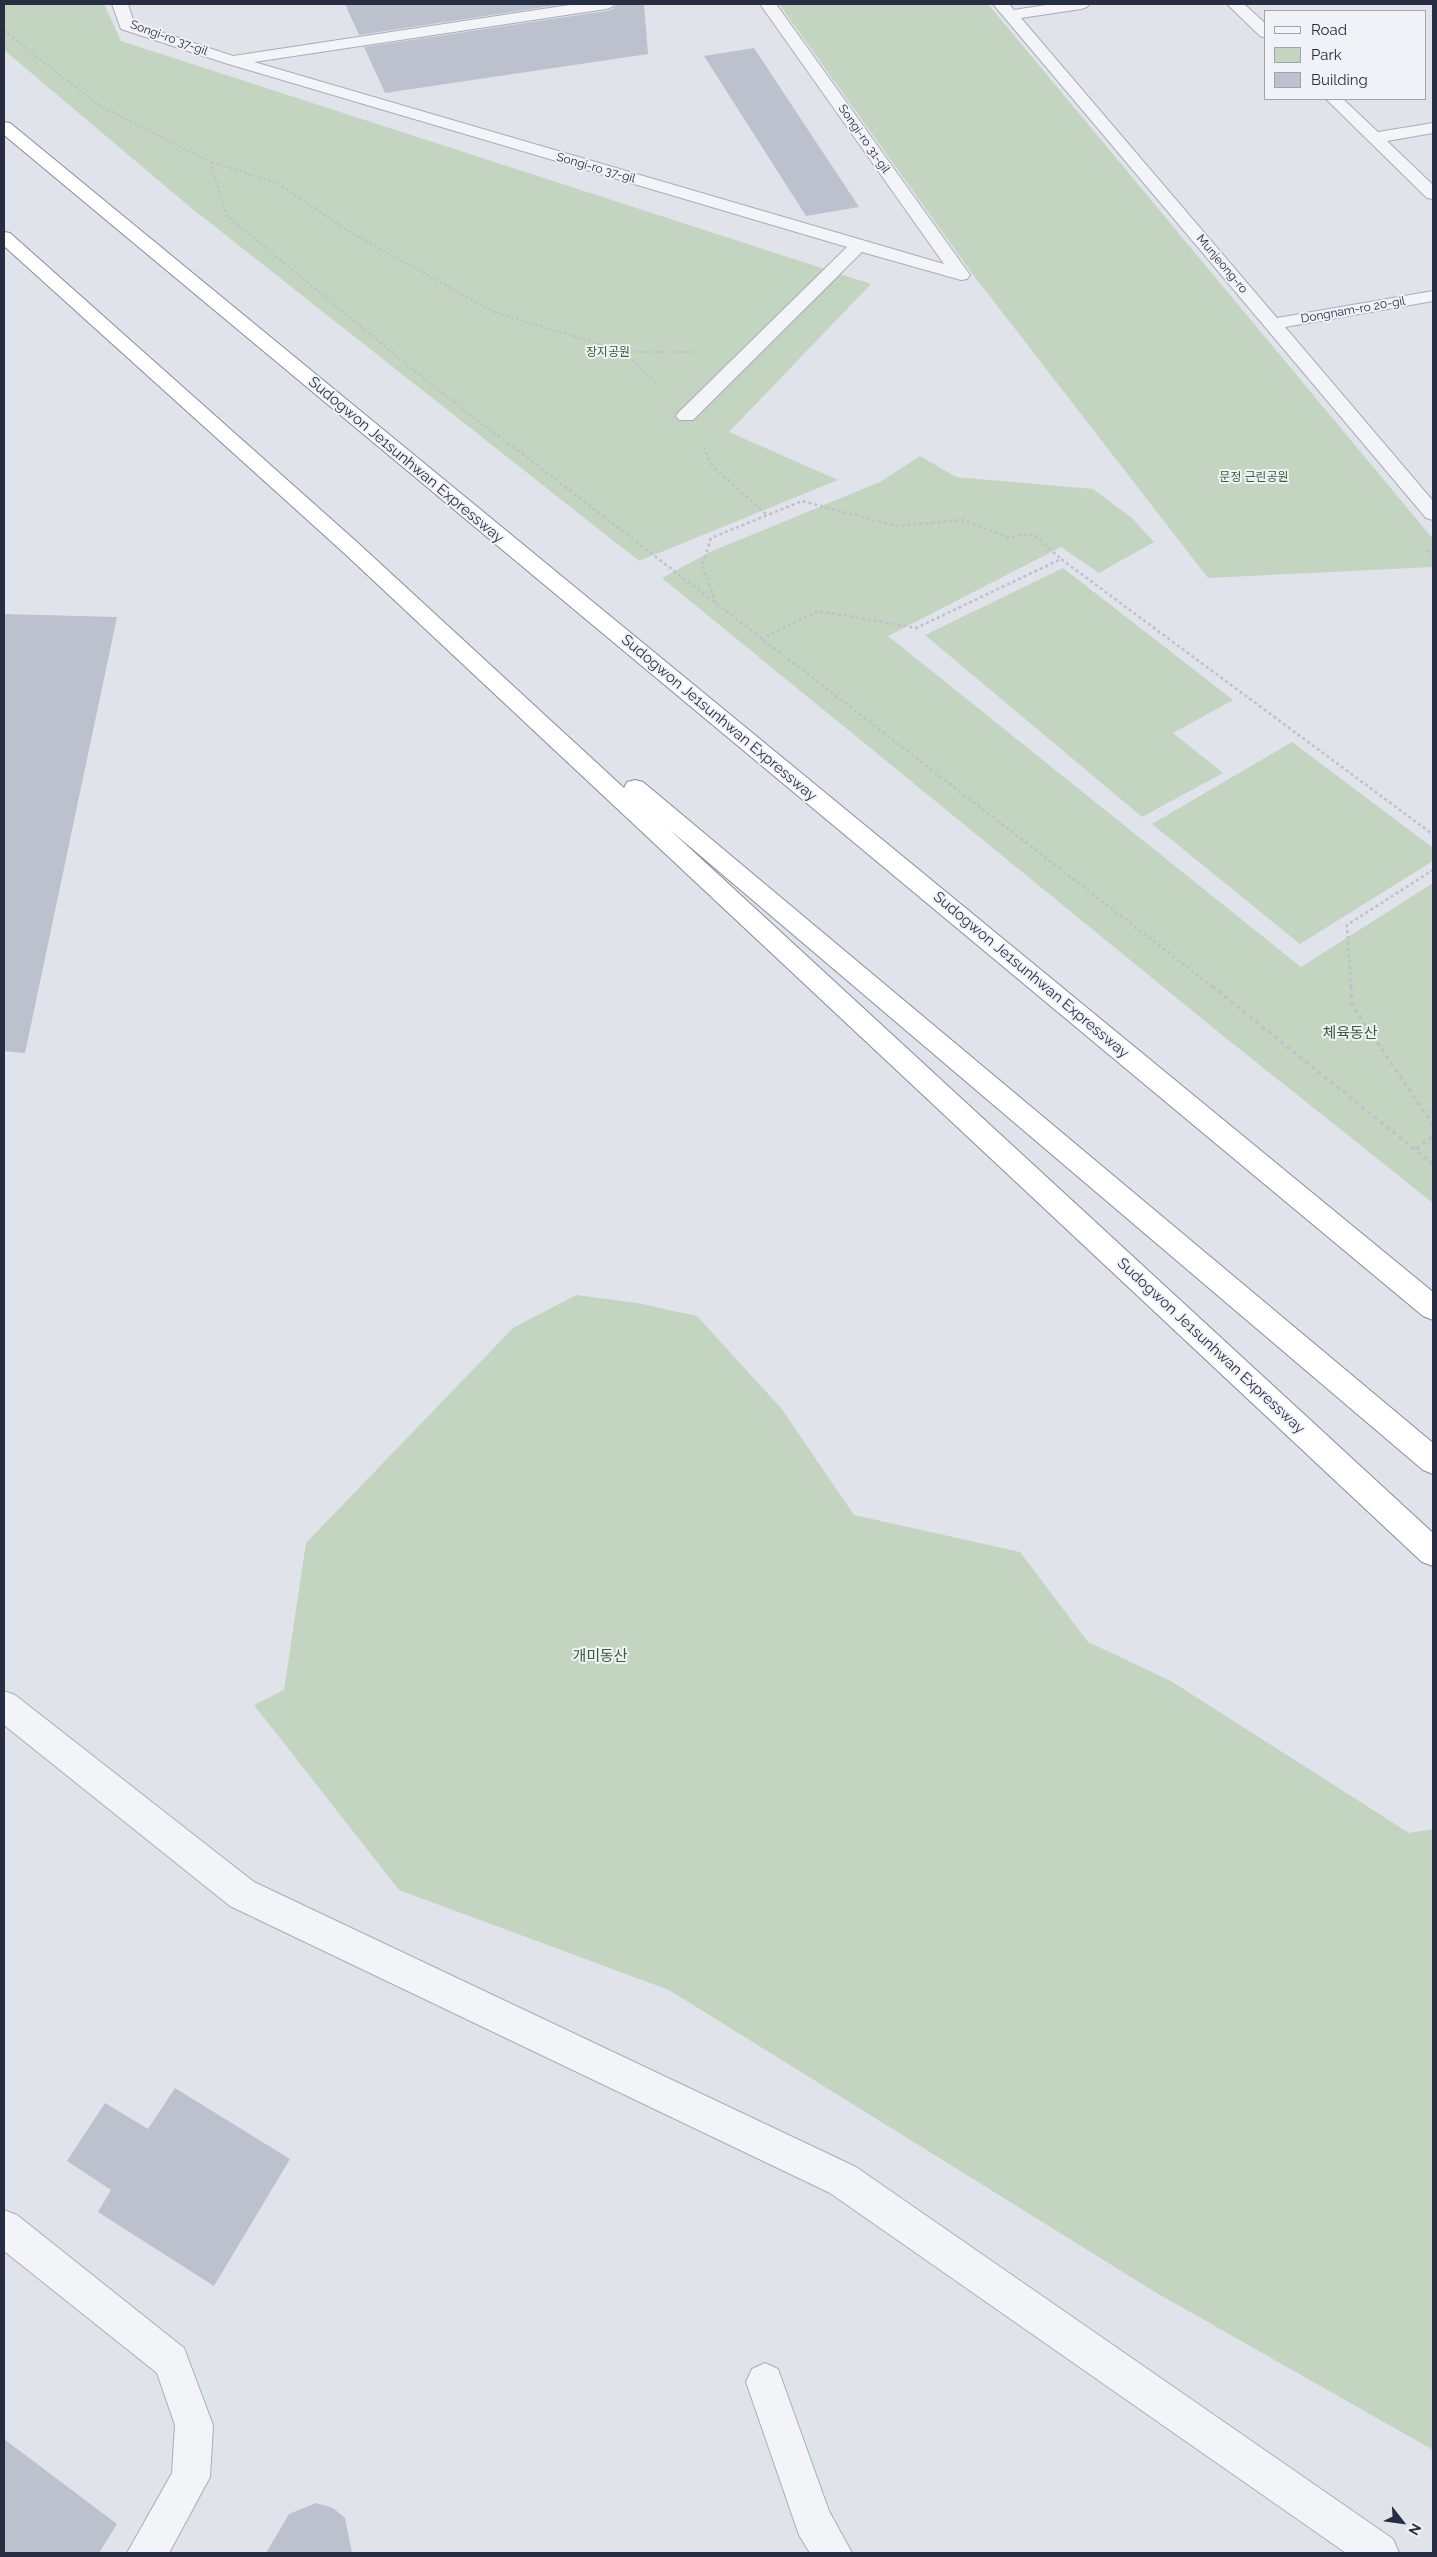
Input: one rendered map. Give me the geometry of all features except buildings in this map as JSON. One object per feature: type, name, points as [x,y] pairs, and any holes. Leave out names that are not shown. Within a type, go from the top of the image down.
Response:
[{"type":"highway","name":"Sudogwon Je1sunhwan Expressway","points":[[4,127],[1433,1308]]},
{"type":"highway","name":"Sudogwon Je1sunhwan Expressway","points":[[4,237],[351,548],[1433,1552]]},
{"type":"highway","name":"Sudogwon Je1sunhwan Expressway","points":[[351,548],[1433,1461]]},
{"type":"street","name":"Songi-ro 37-gil","points":[[120,4],[127,26],[231,60],[961,275]]},
{"type":"street","name":"Songi-ro 37-gil","points":[[231,60],[606,4]]},
{"type":"street","name":"Songi-ro 31-gil","points":[[768,4],[961,275]]},
{"type":"street","name":"Munjeong-ro","points":[[1006,9],[1081,4]]},
{"type":"street","points":[[1235,4],[1264,31]]},
{"type":"street","name":"Munjeong-ro","points":[[1006,9],[1433,514]]},
{"type":"street","points":[[1335,100],[1433,194]]},
{"type":"street","points":[[1374,138],[1433,128]]},
{"type":"street","points":[[686,416],[859,245]]},
{"type":"street","name":"Dongnam-ro 20-gil","points":[[1273,324],[1433,296]]},
{"type":"street","points":[[4,1706],[242,1894],[843,2180],[1379,2553]]},
{"type":"street","points":[[4,2228],[171,2361],[194,2425],[191,2477],[147,2553]]},
{"type":"street","points":[[765,2382],[813,2521],[832,2553]]},
{"type":"path","points":[[4,31],[100,106],[210,162],[279,184],[350,232],[494,312],[625,352],[750,352]]},
{"type":"path","points":[[210,162],[228,216],[427,381],[1255,1019],[1433,1164]]},
{"type":"path","points":[[625,352],[686,416],[713,467],[767,515]]},
{"type":"path","points":[[716,604],[702,566],[710,538],[802,500],[896,526],[963,520],[1007,536],[1034,534],[1061,559],[1433,833]]},
{"type":"path","points":[[761,639],[818,611],[916,628],[1061,559]]},
{"type":"path","points":[[1433,870],[1347,925],[1352,1005],[1433,1125]]},
{"type":"path","points":[[1415,1149],[1433,1136]]},
{"type":"green space","name":"장지공원","points":[[4,4],[104,4],[121,41],[871,284],[729,432],[838,480],[639,561],[190,207],[4,50]]},
{"type":"green space","name":"문정 근린공원","points":[[779,4],[988,4],[1433,539],[1433,567],[1208,578],[971,272]]},
{"type":"green space","name":"체육동산","points":[[920,456],[956,477],[1093,489],[1133,519],[1154,542],[1099,573],[1061,547],[888,636],[1301,967],[1433,883],[1433,1203],[1222,1035],[662,578],[710,552],[880,482]]},
{"type":"green space","points":[[1063,568],[1233,700],[1173,733],[1223,773],[1142,817],[925,635]]},
{"type":"green space","points":[[1292,742],[1433,848],[1433,861],[1300,944],[1152,824]]},
{"type":"green space","name":"개미동산","points":[[576,1295],[637,1303],[697,1316],[781,1408],[854,1515],[1020,1552],[1088,1642],[1171,1681],[1409,1833],[1433,1829],[1433,2450],[1155,2292],[669,1990],[399,1890],[254,1705],[284,1690],[306,1543],[513,1328]]}]
